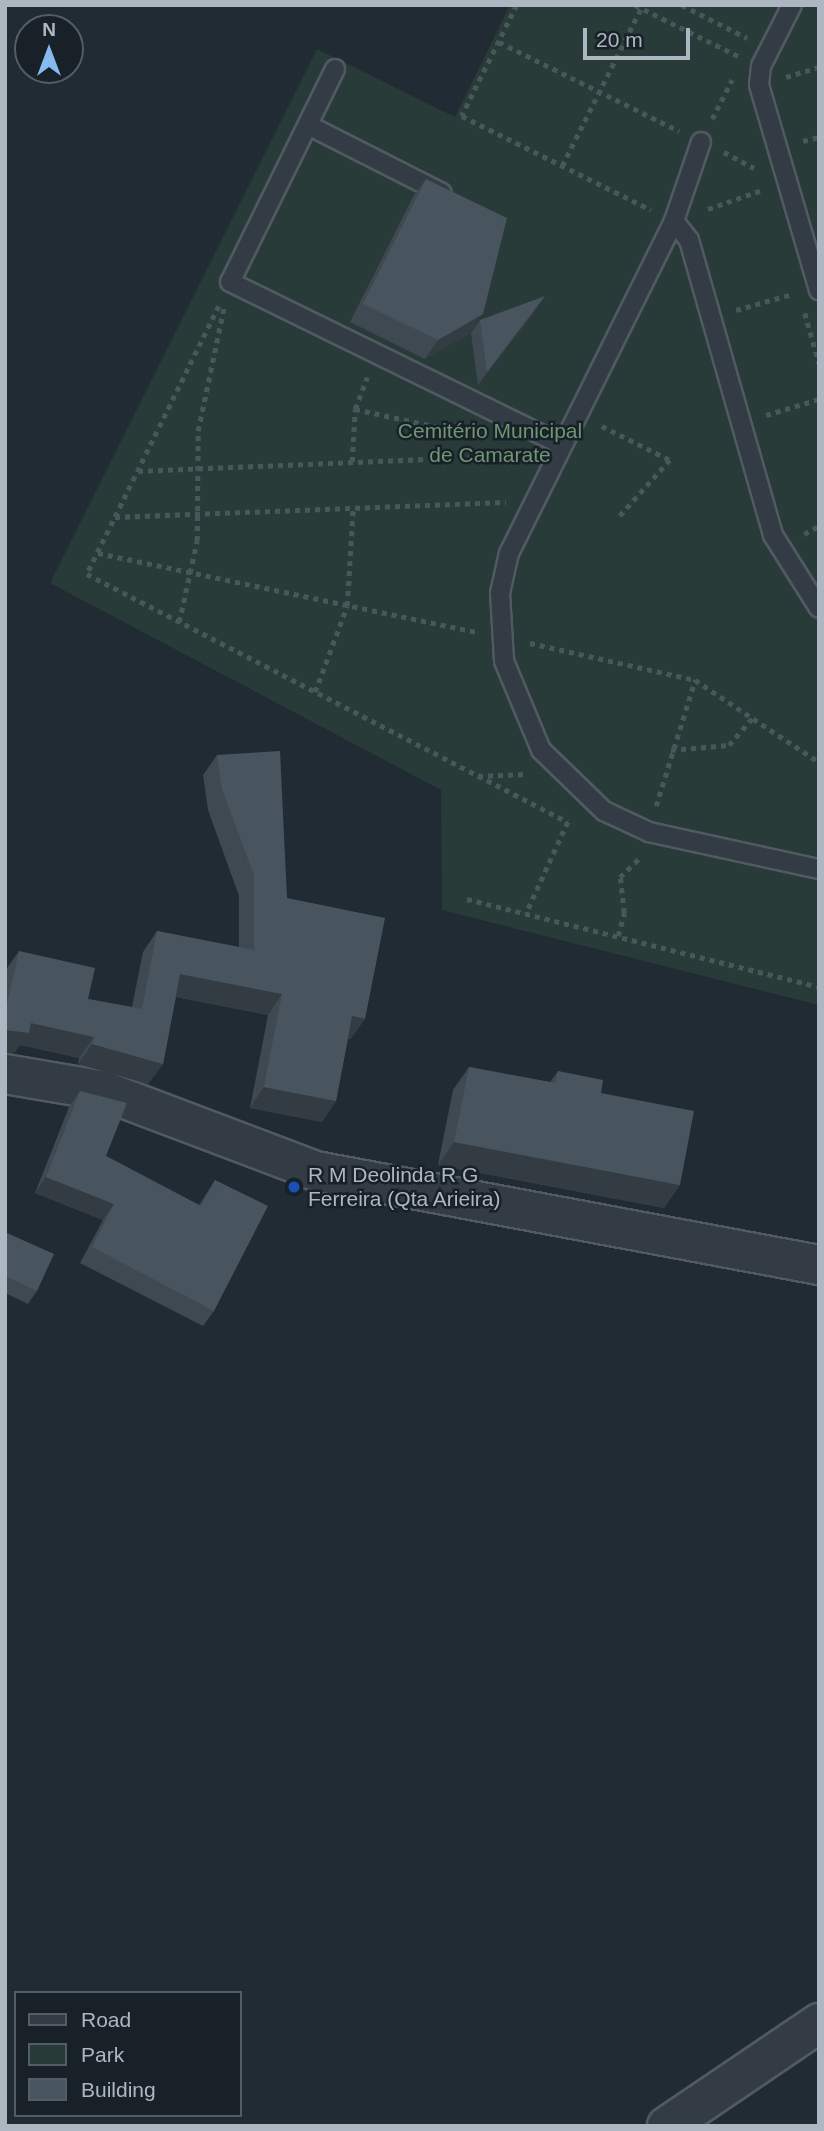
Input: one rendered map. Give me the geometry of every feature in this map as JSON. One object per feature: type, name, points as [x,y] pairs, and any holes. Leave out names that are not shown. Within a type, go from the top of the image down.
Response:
[{"type":"street","points":[[5,1074],[104,1091],[316,1171],[819,1265]]},
{"type":"street","points":[[667,2126],[819,2023]]},
{"type":"lane","points":[[792,5],[770,49],[759,85],[819,290]]},
{"type":"lane","points":[[335,69],[230,282],[378,354],[558,449]]},
{"type":"lane","points":[[308,125],[462,203]]},
{"type":"lane","points":[[701,142],[674,221],[533,501],[500,593],[500,636],[523,717],[560,773],[604,811],[649,832],[819,869]]},
{"type":"lane","points":[[674,221],[687,234],[778,547],[819,608]]},
{"type":"path","points":[[517,5],[462,116],[674,221],[770,188]]},
{"type":"path","points":[[682,5],[770,49]]},
{"type":"path","points":[[499,42],[599,92],[701,142],[743,58],[638,7],[599,92],[562,166]]},
{"type":"path","points":[[179,622],[193,573],[198,514],[196,468],[204,387],[230,282]]},
{"type":"path","points":[[230,282],[87,574],[568,822],[526,914]]},
{"type":"path","points":[[712,317],[799,292]]},
{"type":"path","points":[[352,462],[355,409],[378,354]]},
{"type":"path","points":[[741,422],[819,399]]},
{"type":"path","points":[[355,409],[489,438]]},
{"type":"path","points":[[576,413],[670,460],[620,516]]},
{"type":"path","points":[[516,444],[558,449]]},
{"type":"path","points":[[138,471],[352,462],[558,449]]},
{"type":"path","points":[[115,517],[533,501]]},
{"type":"path","points":[[315,692],[347,606],[353,508]]},
{"type":"path","points":[[98,553],[500,636],[695,680],[819,762]]},
{"type":"path","points":[[671,750],[729,746],[752,719]]},
{"type":"path","points":[[477,776],[560,773]]},
{"type":"path","points":[[467,899],[818,985]]},
{"type":"green space","name":"Cemitério Municipal de Camarate","points":[[510,5],[819,5],[819,1005],[442,910],[441,790],[50,583],[317,49],[455,117]]},
{"type":"building","points":[[426,179],[507,218],[483,314],[438,340],[363,304]]},
{"type":"building","points":[[545,296],[487,372],[480,320]]},
{"type":"building","points":[[280,751],[287,898],[385,918],[365,1019],[352,1016],[336,1101],[264,1087],[282,994],[180,974],[163,1064],[92,1044],[94,1037],[31,1023],[29,1033],[5,1030],[5,1013],[19,951],[95,968],[88,999],[142,1009],[157,931],[254,950],[254,875],[222,789],[217,755]]},
{"type":"building","points":[[469,1067],[555,1083],[558,1071],[603,1080],[601,1093],[694,1111],[680,1185],[454,1142]]},
{"type":"building","points":[[80,1091],[127,1103],[106,1156],[201,1206],[215,1180],[268,1206],[214,1311],[92,1247],[114,1204],[46,1177]]},
{"type":"building","points":[[7,1233],[54,1254],[37,1291],[5,1276]]},
{"type":"place","name":"R M Deolinda R G Ferreira (Qta Arieira)","points":[[294,1187]]}]
